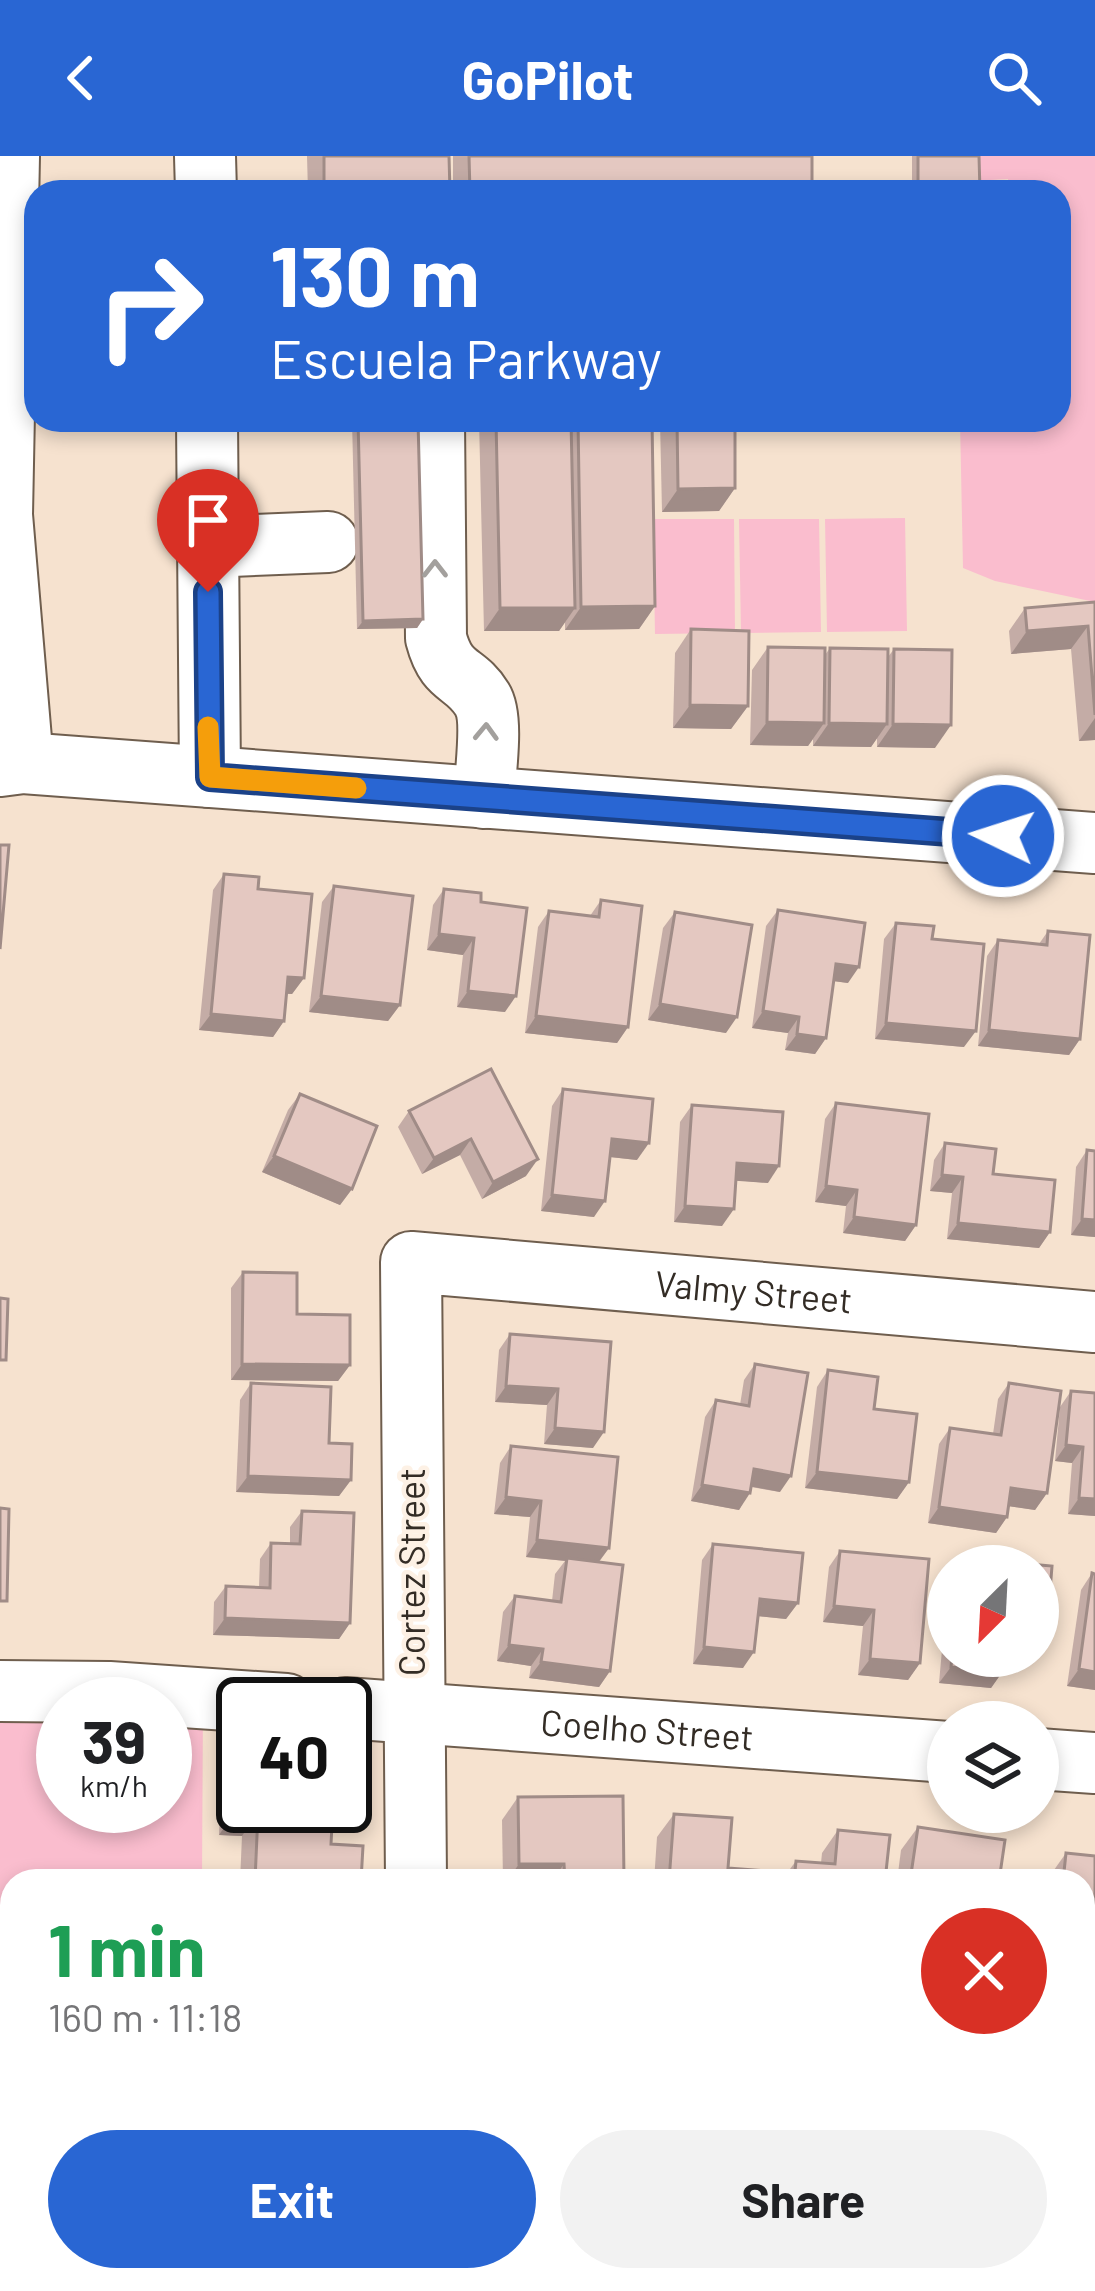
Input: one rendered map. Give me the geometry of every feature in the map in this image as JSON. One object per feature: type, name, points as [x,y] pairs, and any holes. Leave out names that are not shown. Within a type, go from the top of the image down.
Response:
[{"type":"street","points":[[9,156],[2,525],[11,764],[1095,843]]},
{"type":"street","points":[[207,432],[210,777]]},
{"type":"street","points":[[434,432],[436,638],[446,666],[486,703],[484,798]]},
{"type":"street","points":[[208,547],[328,542]]},
{"type":"street","name":"Valmy Street","points":[[411,1262],[1095,1322]]},
{"type":"street","name":"Cortez Street","points":[[411,1262],[416,1869]]},
{"type":"street","points":[[0,1691],[216,1699]]},
{"type":"street","name":"Coelho Street","points":[[372,1710],[927,1750]]},
{"type":"street","points":[[1059,1760],[1095,1763]]},
{"type":"shaded area","points":[[955,156],[1095,156],[1095,602],[995,581],[963,568],[960,432],[1071,432],[1071,180],[956,180]]},
{"type":"shaded area","points":[[905,518],[907,631],[827,632],[825,519]]},
{"type":"shaded area","points":[[653,519],[734,519],[735,633],[655,634]]},
{"type":"shaded area","points":[[739,519],[819,519],[821,632],[741,633]]},
{"type":"shaded area","points":[[0,1691],[36,1692],[36,1833],[192,1833],[192,1699],[203,1699],[202,1869],[0,1869]]},
{"type":"building","points":[[324,156],[449,156],[450,180],[324,180]]},
{"type":"building","points":[[469,156],[812,156],[812,180],[470,180]]},
{"type":"building","points":[[918,156],[979,156],[980,180],[918,180]]},
{"type":"building","points":[[358,432],[418,432],[423,619],[363,621]]},
{"type":"building","points":[[496,432],[571,432],[575,608],[500,608]]},
{"type":"building","points":[[578,432],[652,432],[655,606],[581,607]]},
{"type":"building","points":[[677,432],[735,432],[735,488],[678,489]]},
{"type":"building","points":[[1095,602],[1095,715],[1088,626],[1027,631],[1025,608]]},
{"type":"building","points":[[691,629],[749,631],[748,706],[690,705]]},
{"type":"building","points":[[768,647],[825,648],[824,723],[767,722]]},
{"type":"building","points":[[830,648],[888,649],[887,724],[829,723]]},
{"type":"building","points":[[894,649],[952,650],[951,725],[893,724]]},
{"type":"building","points":[[0,845],[9,845],[0,949]]},
{"type":"building","points":[[224,874],[259,877],[258,889],[312,894],[304,978],[288,977],[284,1021],[211,1014]]},
{"type":"building","points":[[334,886],[413,896],[400,1005],[321,996]]},
{"type":"building","points":[[444,889],[481,893],[481,902],[527,908],[516,996],[468,991],[474,938],[439,934]]},
{"type":"building","points":[[601,900],[642,906],[628,1027],[536,1016],[549,911],[599,917]]},
{"type":"building","points":[[778,910],[865,923],[859,967],[836,964],[826,1038],[797,1034],[799,1017],[763,1011]]},
{"type":"building","points":[[675,912],[752,925],[737,1017],[660,1004]]},
{"type":"building","points":[[896,923],[934,926],[932,939],[984,944],[976,1031],[886,1023]]},
{"type":"building","points":[[1048,931],[1090,935],[1080,1039],[989,1030],[998,940],[1047,945]]},
{"type":"building","points":[[491,1069],[538,1159],[493,1182],[471,1139],[434,1158],[409,1111]]},
{"type":"building","points":[[563,1089],[653,1099],[649,1143],[612,1139],[605,1201],[552,1195]]},
{"type":"building","points":[[300,1094],[377,1126],[352,1189],[274,1156]]},
{"type":"building","points":[[836,1103],[929,1114],[916,1225],[854,1217],[857,1190],[826,1186]]},
{"type":"building","points":[[692,1105],[783,1112],[779,1166],[737,1163],[734,1209],[685,1206]]},
{"type":"building","points":[[945,1143],[996,1149],[993,1174],[1055,1180],[1050,1232],[958,1223],[963,1177],[942,1175]]},
{"type":"building","points":[[1087,1150],[1095,1151],[1095,1220],[1082,1219]]},
{"type":"building","points":[[243,1272],[297,1273],[297,1314],[350,1315],[350,1365],[242,1364]]},
{"type":"building","points":[[0,1298],[8,1299],[6,1360],[0,1360]]},
{"type":"building","points":[[510,1334],[611,1342],[604,1432],[555,1428],[558,1389],[506,1386]]},
{"type":"building","points":[[755,1364],[808,1373],[791,1476],[754,1469],[750,1493],[702,1485],[716,1400],[749,1406]]},
{"type":"building","points":[[828,1370],[878,1377],[874,1409],[917,1414],[909,1482],[817,1472]]},
{"type":"building","points":[[251,1383],[331,1387],[329,1443],[352,1444],[351,1480],[248,1476]]},
{"type":"building","points":[[1009,1383],[1061,1391],[1047,1493],[1011,1488],[1007,1517],[939,1507],[950,1428],[1001,1435]]},
{"type":"building","points":[[1071,1391],[1095,1393],[1095,1499],[1079,1498],[1083,1447],[1066,1445]]},
{"type":"building","points":[[511,1446],[618,1457],[609,1548],[537,1540],[541,1501],[506,1497]]},
{"type":"building","points":[[0,1508],[9,1509],[7,1601],[0,1601]]},
{"type":"building","points":[[302,1511],[354,1513],[350,1623],[225,1618],[226,1586],[270,1588],[271,1543],[300,1544]]},
{"type":"building","points":[[713,1544],[803,1553],[798,1603],[760,1599],[754,1652],[704,1647]]},
{"type":"building","points":[[840,1551],[927,1559],[920,1663],[870,1659],[874,1610],[834,1606]]},
{"type":"building","points":[[567,1558],[623,1565],[610,1671],[541,1662],[543,1649],[509,1645],[515,1596],[561,1602]]},
{"type":"building","points":[[1095,1574],[1095,1672],[1079,1669]]},
{"type":"building","points":[[623,1796],[624,1869],[519,1864],[518,1797]]},
{"type":"building","points":[[674,1814],[732,1818],[728,1868],[742,1869],[670,1869]]},
{"type":"building","points":[[918,1827],[927,1828],[927,1833],[1005,1840],[1001,1869],[912,1869]]},
{"type":"building","points":[[838,1830],[890,1835],[886,1869],[795,1869],[796,1861],[835,1864]]},
{"type":"building","points":[[257,1833],[332,1833],[331,1844],[363,1846],[362,1869],[256,1869]]},
{"type":"building","points":[[1066,1853],[1095,1856],[1095,1869],[1064,1869]]},
{"type":"slow traffic","points":[[208,727],[210,777],[356,788]]},
{"type":"route","points":[[208,592],[210,777],[1003,836]]}]
